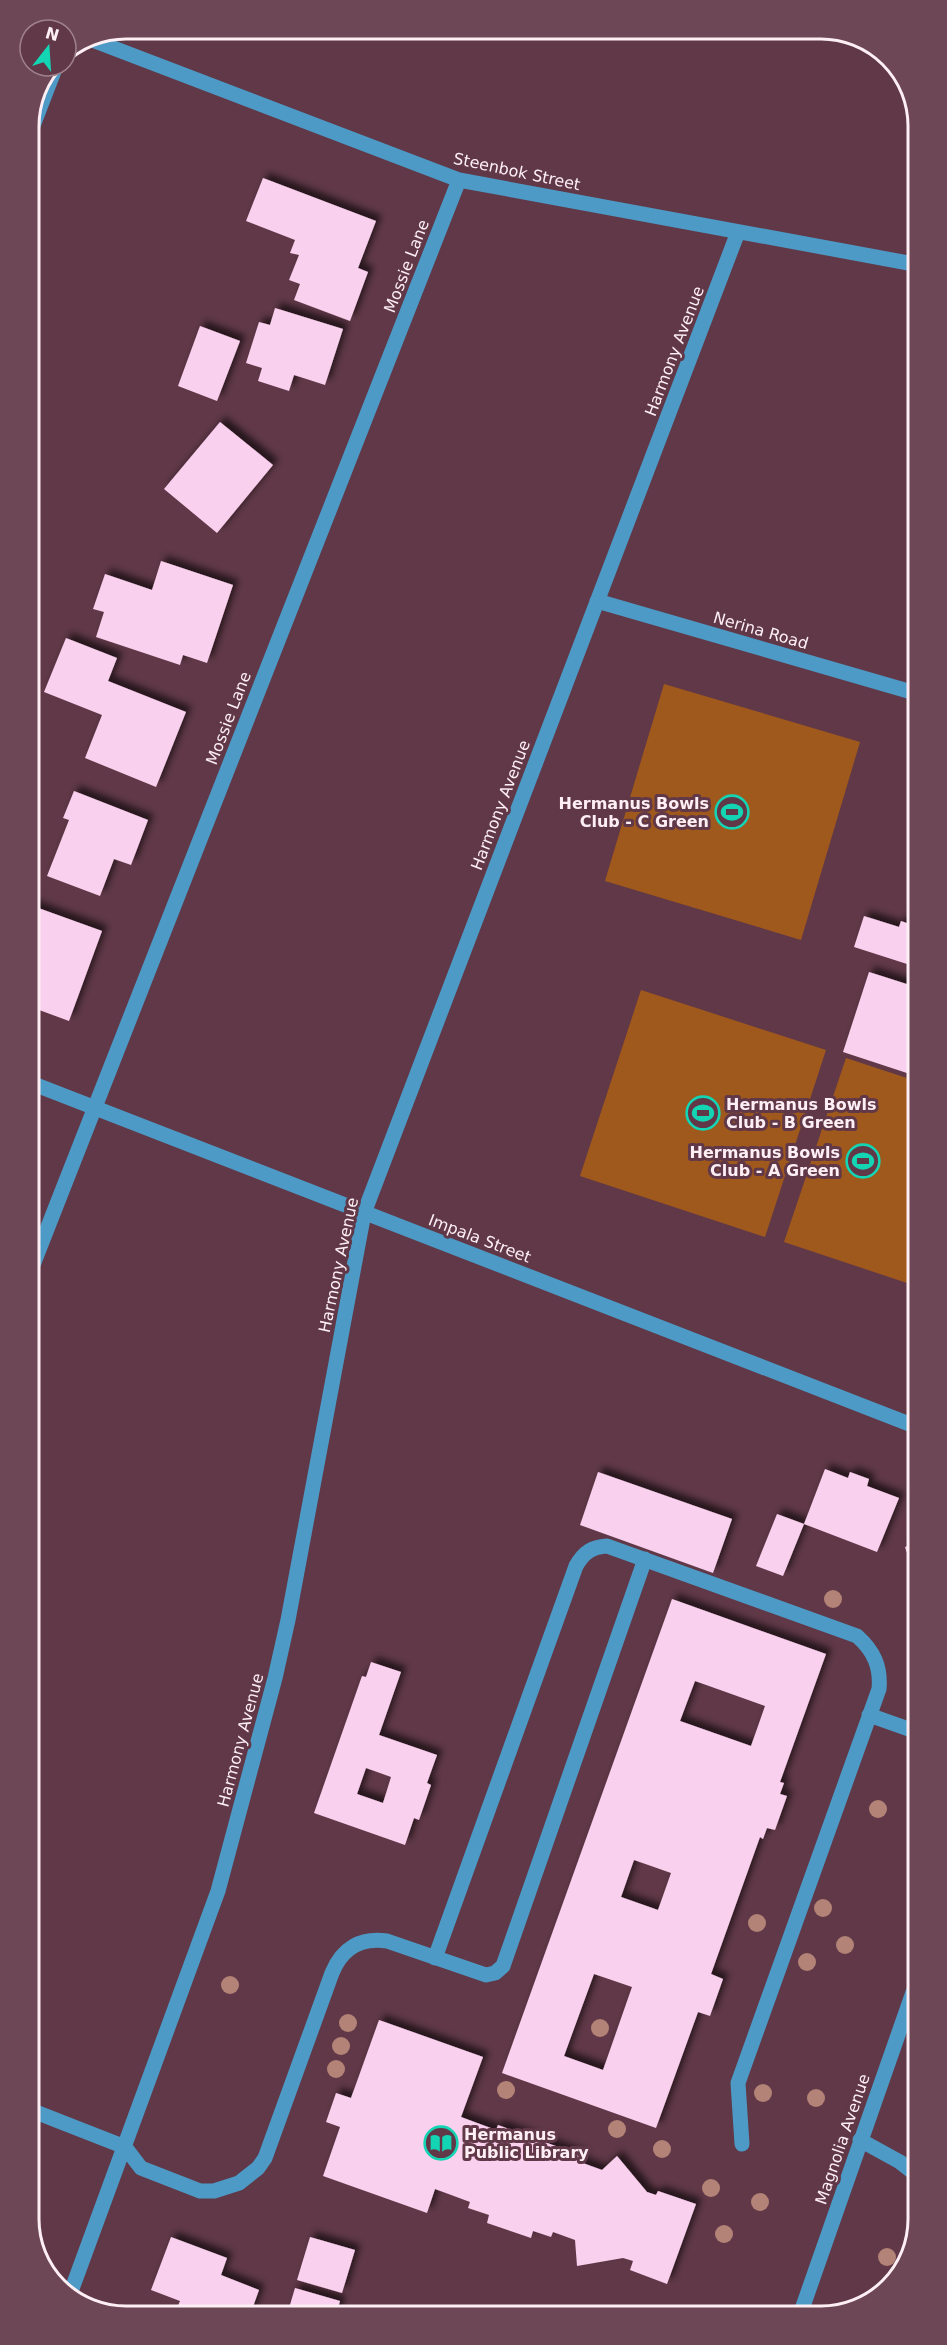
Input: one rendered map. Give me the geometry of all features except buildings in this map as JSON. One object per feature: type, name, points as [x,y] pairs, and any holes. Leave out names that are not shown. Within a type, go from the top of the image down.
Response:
[{"type":"street","name":"Steenbok Street","points":[[101,43],[459,180],[908,263]]},
{"type":"street","name":"Mossie Lane","points":[[39,1250],[459,180]]},
{"type":"street","name":"Harmony Avenue","points":[[72,2288],[218,1891],[275,1678],[288,1620],[364,1213],[738,232]]},
{"type":"street","name":"Nerina Road","points":[[597,602],[908,691]]},
{"type":"street","name":"Impala Street","points":[[39,1086],[908,1424]]},
{"type":"street","points":[[435,1958],[576,1566],[582,1556],[591,1549],[607,1546],[857,1636],[869,1646],[879,1669],[879,1689],[738,2082],[742,2144]]},
{"type":"street","points":[[39,2113],[125,2146],[141,2168],[200,2191],[214,2191],[239,2183],[258,2168],[265,2158],[332,1973],[344,1952],[364,1940],[376,1939],[486,1975],[503,1966],[645,1559]]},
{"type":"street","points":[[869,1715],[908,1729]]},
{"type":"street","name":"Magnolia Avenue","points":[[803,2306],[908,2006]]},
{"type":"street","points":[[860,2140],[908,2168]]},
{"type":"shaded area","name":"Hermanus Bowls Club - C Green","points":[[664,684],[860,742],[801,940],[605,881]]},
{"type":"shaded area","name":"Hermanus Bowls Club - B Green","points":[[641,990],[826,1050],[765,1237],[580,1176]]},
{"type":"shaded area","name":"Hermanus Bowls Club - A Green","points":[[846,1058],[908,1078],[908,1283],[784,1242]]},
{"type":"place","name":"Hermanus Bowls Club - C Green","points":[[732,812]]},
{"type":"place","name":"Hermanus Bowls Club - B Green","points":[[703,1113]]},
{"type":"place","name":"Hermanus Bowls Club - A Green","points":[[863,1161]]},
{"type":"place","name":"Hermanus Public Library","points":[[441,2143]]}]
